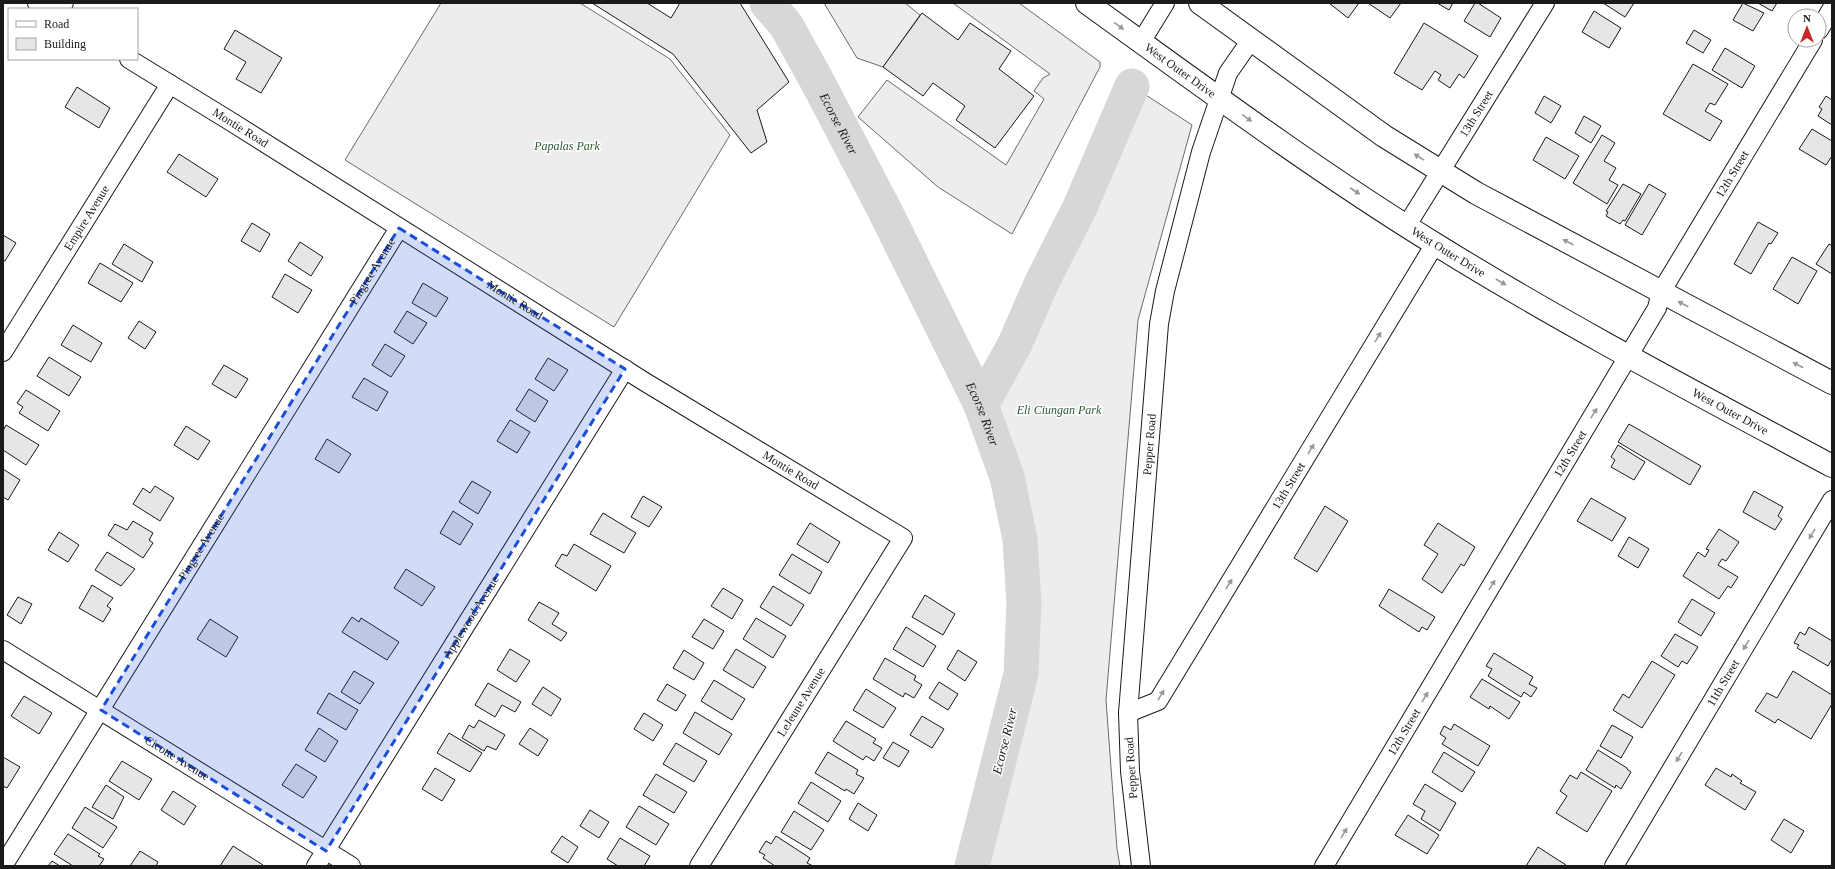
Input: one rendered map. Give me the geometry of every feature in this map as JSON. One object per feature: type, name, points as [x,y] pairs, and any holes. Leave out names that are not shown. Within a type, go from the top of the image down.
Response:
[{"type":"main road","name":"West Outer Drive","points":[[1087,3],[1264,131],[1435,244],[1628,357],[1832,466]]},
{"type":"main road","points":[[1200,3],[1384,136],[1476,193],[1832,383]]},
{"type":"street","points":[[1141,42],[1165,3]]},
{"type":"street","name":"13th Street","points":[[1407,225],[1545,3]]},
{"type":"street","name":"Pepper Road","points":[[1141,866],[1130,771],[1128,713],[1159,324],[1165,291],[1201,152],[1228,73],[1251,40]]},
{"type":"street","name":"12th Street","points":[[1324,866],[1657,308],[1661,292],[1808,48]]},
{"type":"street","name":"Montie Road","points":[[131,60],[625,369],[903,538]]},
{"type":"street","name":"Empire Avenue","points":[[3,352],[170,84]]},
{"type":"street","name":"Pingree Avenue","points":[[3,866],[399,228]]},
{"type":"street","name":"13th Street","points":[[1128,713],[1158,701],[1435,244]]},
{"type":"street","name":"Applewood Avenue","points":[[316,866],[625,369]]},
{"type":"street","name":"11th Street","points":[[1614,866],[1832,500]]},
{"type":"street","name":"LeJeune Avenue","points":[[699,866],[903,538]]},
{"type":"street","name":"Cicotte Avenue","points":[[3,650],[351,866]]},
{"type":"highlighted area","points":[[399,228],[625,369],[326,851],[101,710]]},
{"type":"shaded area","name":"Papalas Park","points":[[441,3],[580,3],[670,59],[730,135],[614,327],[345,160]]},
{"type":"shaded area","points":[[824,3],[905,3],[920,15],[883,67],[857,58]]},
{"type":"shaded area","points":[[953,3],[1019,3],[1100,62],[1100,67],[1012,234],[938,187],[858,117],[887,80],[1006,165],[1044,99],[1034,91],[1043,78],[1050,74]]},
{"type":"shaded area","name":"Eli Ciungan Park","points":[[1132,86],[1192,125],[1138,320],[1106,700],[1117,849],[1120,866],[972,866],[1021,674],[1024,604],[1020,539],[1007,477],[981,405],[1014,346],[1080,207]]},
{"type":"building","points":[[592,3],[647,3],[671,18],[680,3],[740,3],[789,82],[757,110],[767,142],[751,153],[673,54]]},
{"type":"building","points":[[1329,3],[1359,3],[1348,18]]},
{"type":"building","points":[[1368,3],[1401,3],[1390,18]]},
{"type":"building","points":[[1437,3],[1453,3],[1449,10]]},
{"type":"building","points":[[1475,3],[1478,3],[1501,18],[1490,37],[1464,21]]},
{"type":"building","points":[[1603,3],[1634,3],[1625,17]]},
{"type":"building","points":[[1743,3],[1764,13],[1753,31],[1733,20]]},
{"type":"building","points":[[1758,3],[1777,3],[1772,11]]},
{"type":"building","points":[[1594,11],[1621,28],[1609,48],[1582,32]]},
{"type":"building","points":[[922,13],[958,40],[970,23],[1011,51],[999,69],[1034,96],[995,148],[956,120],[965,106],[933,83],[923,96],[883,67]]},
{"type":"building","points":[[1424,23],[1478,56],[1464,78],[1459,74],[1450,88],[1438,80],[1441,75],[1435,71],[1422,90],[1394,73]]},
{"type":"building","points":[[235,30],[282,58],[261,93],[236,79],[246,62],[224,49]]},
{"type":"building","points":[[1694,30],[1711,40],[1703,53],[1686,43]]},
{"type":"building","points":[[1725,48],[1755,66],[1742,88],[1712,70]]},
{"type":"building","points":[[1693,64],[1728,84],[1715,105],[1710,103],[1705,111],[1722,121],[1710,141],[1663,114]]},
{"type":"building","points":[[77,87],[110,108],[99,128],[65,107]]},
{"type":"building","points":[[1544,96],[1561,106],[1551,123],[1535,113]]},
{"type":"building","points":[[1826,96],[1832,100],[1832,125],[1818,116],[1822,109],[1819,107]]},
{"type":"building","points":[[1584,116],[1601,126],[1591,143],[1575,133]]},
{"type":"building","points":[[1812,129],[1832,141],[1832,156],[1826,165],[1799,149]]},
{"type":"building","points":[[1602,135],[1615,143],[1604,161],[1616,168],[1609,180],[1618,185],[1607,204],[1573,183]]},
{"type":"building","points":[[1546,137],[1579,156],[1565,179],[1533,160]]},
{"type":"building","points":[[179,154],[218,179],[206,197],[167,172]]},
{"type":"building","points":[[1623,184],[1641,194],[1625,221],[1623,220],[1620,224],[1606,216],[1608,212],[1606,211]]},
{"type":"building","points":[[1649,184],[1666,194],[1642,235],[1625,225]]},
{"type":"building","points":[[1758,222],[1778,233],[1771,244],[1769,243],[1751,274],[1734,264]]},
{"type":"building","points":[[252,223],[270,234],[260,252],[241,241]]},
{"type":"building","points":[[3,235],[16,243],[5,261],[3,260]]},
{"type":"building","points":[[300,242],[323,257],[311,276],[288,261]]},
{"type":"building","points":[[124,244],[153,262],[142,282],[112,264]]},
{"type":"building","points":[[1829,244],[1832,246],[1832,274],[1816,264]]},
{"type":"building","points":[[1792,257],[1817,271],[1798,304],[1773,289]]},
{"type":"building","points":[[100,263],[133,283],[121,302],[88,283]]},
{"type":"building","points":[[285,274],[312,290],[298,313],[272,297]]},
{"type":"building","points":[[423,283],[448,298],[436,317],[412,303]]},
{"type":"building","points":[[407,311],[427,323],[413,344],[394,332]]},
{"type":"building","points":[[139,321],[156,332],[145,349],[128,338]]},
{"type":"building","points":[[73,325],[102,343],[91,362],[61,345]]},
{"type":"building","points":[[385,344],[405,356],[391,377],[372,365]]},
{"type":"building","points":[[49,357],[81,377],[69,396],[37,376]]},
{"type":"building","points":[[548,358],[568,370],[554,391],[535,379]]},
{"type":"building","points":[[224,365],[248,379],[236,398],[212,384]]},
{"type":"building","points":[[364,378],[388,392],[377,411],[352,397]]},
{"type":"building","points":[[529,389],[548,401],[535,422],[516,410]]},
{"type":"building","points":[[26,390],[60,411],[48,431],[19,413],[23,407],[17,403]]},
{"type":"building","points":[[510,420],[530,432],[517,453],[497,441]]},
{"type":"building","points":[[1629,424],[1701,466],[1690,485],[1618,442]]},
{"type":"building","points":[[6,425],[39,445],[26,465],[3,450],[3,431]]},
{"type":"building","points":[[186,426],[210,441],[198,460],[174,445]]},
{"type":"building","points":[[327,439],[351,454],[339,473],[315,459]]},
{"type":"building","points":[[1618,445],[1645,462],[1634,480],[1611,467],[1615,460],[1611,457]]},
{"type":"building","points":[[3,469],[20,480],[8,500],[3,497]]},
{"type":"building","points":[[472,481],[491,492],[478,514],[459,502]]},
{"type":"building","points":[[155,486],[174,498],[160,521],[133,504],[143,488],[150,493]]},
{"type":"building","points":[[1754,491],[1783,507],[1778,516],[1782,519],[1775,530],[1743,512]]},
{"type":"building","points":[[643,496],[662,507],[649,527],[631,517]]},
{"type":"building","points":[[1591,498],[1626,518],[1612,541],[1577,521]]},
{"type":"building","points":[[1325,506],[1348,521],[1317,572],[1294,558]]},
{"type":"building","points":[[453,511],[473,524],[460,545],[440,533]]},
{"type":"building","points":[[603,513],[636,533],[624,553],[590,534]]},
{"type":"building","points":[[133,521],[153,533],[149,540],[153,543],[143,558],[108,535],[115,524],[127,530]]},
{"type":"building","points":[[810,523],[840,542],[828,563],[797,544]]},
{"type":"building","points":[[1438,523],[1475,547],[1464,566],[1461,564],[1442,593],[1422,579],[1438,554],[1424,545]]},
{"type":"building","points":[[1719,529],[1739,542],[1726,561],[1722,559],[1718,565],[1738,577],[1731,588],[1728,586],[1719,599],[1683,576],[1698,552],[1705,557],[1709,550],[1706,549]]},
{"type":"building","points":[[59,532],[79,545],[68,562],[48,550]]},
{"type":"building","points":[[1629,537],[1649,549],[1638,568],[1618,556]]},
{"type":"building","points":[[574,544],[611,566],[596,591],[555,566],[562,554],[567,556]]},
{"type":"building","points":[[107,552],[135,569],[121,586],[95,570]]},
{"type":"building","points":[[792,554],[822,572],[810,594],[779,575]]},
{"type":"building","points":[[406,569],[435,587],[422,606],[394,588]]},
{"type":"building","points":[[92,585],[113,598],[107,606],[111,609],[103,622],[79,608]]},
{"type":"building","points":[[773,586],[804,605],[791,626],[760,607]]},
{"type":"building","points":[[723,588],[743,600],[732,619],[711,606]]},
{"type":"building","points":[[1389,589],[1435,617],[1427,630],[1422,627],[1419,632],[1379,606]]},
{"type":"building","points":[[925,595],[955,614],[943,635],[912,617]]},
{"type":"building","points":[[18,597],[32,604],[21,624],[7,615]]},
{"type":"building","points":[[1692,599],[1715,613],[1701,636],[1678,622]]},
{"type":"building","points":[[539,602],[559,613],[552,624],[567,633],[561,641],[528,620]]},
{"type":"building","points":[[352,617],[359,622],[361,618],[399,642],[387,660],[342,632]]},
{"type":"building","points":[[756,618],[786,636],[773,658],[743,639]]},
{"type":"building","points":[[210,619],[238,637],[226,657],[197,639]]},
{"type":"building","points":[[704,619],[724,631],[713,649],[692,637]]},
{"type":"building","points":[[906,627],[936,646],[923,667],[893,649]]},
{"type":"building","points":[[1809,627],[1832,641],[1832,659],[1828,666],[1797,648],[1799,645],[1794,643],[1800,632],[1805,635]]},
{"type":"building","points":[[1675,634],[1698,647],[1687,664],[1682,661],[1678,667],[1661,656]]},
{"type":"building","points":[[510,649],[530,661],[516,682],[497,670]]},
{"type":"building","points":[[736,649],[766,667],[753,688],[723,670]]},
{"type":"building","points":[[684,650],[704,663],[694,680],[673,668]]},
{"type":"building","points":[[958,650],[977,662],[965,681],[947,669]]},
{"type":"building","points":[[1494,653],[1533,677],[1529,684],[1537,688],[1531,697],[1524,692],[1521,697],[1488,676],[1492,669],[1486,666]]},
{"type":"building","points":[[885,658],[916,676],[914,680],[922,685],[914,698],[905,693],[903,697],[873,679]]},
{"type":"building","points":[[1652,661],[1675,675],[1642,728],[1613,710],[1623,694],[1629,698]]},
{"type":"building","points":[[354,671],[374,683],[360,704],[341,692]]},
{"type":"building","points":[[1793,671],[1832,695],[1832,704],[1811,739],[1778,719],[1775,723],[1755,711],[1767,693],[1777,698]]},
{"type":"building","points":[[1482,679],[1520,702],[1509,719],[1490,706],[1489,709],[1470,697]]},
{"type":"building","points":[[714,680],[745,699],[732,720],[701,701]]},
{"type":"building","points":[[939,682],[958,694],[948,710],[929,698]]},
{"type":"building","points":[[488,683],[521,702],[515,712],[502,705],[495,717],[475,705]]},
{"type":"building","points":[[667,684],[686,695],[676,711],[657,700]]},
{"type":"building","points":[[543,687],[561,699],[551,716],[532,704]]},
{"type":"building","points":[[866,689],[896,708],[883,728],[853,710]]},
{"type":"building","points":[[329,693],[358,710],[346,730],[317,713]]},
{"type":"building","points":[[24,696],[52,713],[39,734],[11,716]]},
{"type":"building","points":[[695,712],[732,734],[719,755],[683,733]]},
{"type":"building","points":[[644,713],[663,725],[653,741],[634,729]]},
{"type":"building","points":[[922,716],[944,729],[932,748],[910,735]]},
{"type":"building","points":[[479,720],[505,735],[496,750],[487,746],[484,751],[462,738],[469,725],[474,728]]},
{"type":"building","points":[[846,721],[876,739],[873,743],[882,748],[874,761],[866,756],[863,760],[833,741]]},
{"type":"building","points":[[1454,724],[1490,746],[1478,766],[1442,744],[1446,738],[1440,734],[1444,726],[1451,730]]},
{"type":"building","points":[[1612,725],[1633,737],[1621,758],[1600,746]]},
{"type":"building","points":[[319,728],[338,741],[325,762],[305,750]]},
{"type":"building","points":[[530,728],[548,740],[538,756],[519,744]]},
{"type":"building","points":[[449,733],[482,753],[470,772],[437,753]]},
{"type":"building","points":[[893,742],[909,751],[899,767],[883,758]]},
{"type":"building","points":[[676,743],[707,761],[694,782],[663,764]]},
{"type":"building","points":[[1598,750],[1631,772],[1621,789],[1616,785],[1615,788],[1586,770]]},
{"type":"building","points":[[828,752],[858,770],[856,774],[864,778],[854,794],[846,789],[845,791],[815,773]]},
{"type":"building","points":[[1444,752],[1475,772],[1462,792],[1432,772]]},
{"type":"building","points":[[3,757],[20,767],[7,788],[3,786]]},
{"type":"building","points":[[122,761],[152,779],[139,800],[109,781]]},
{"type":"building","points":[[296,764],[317,777],[303,798],[282,785]]},
{"type":"building","points":[[435,768],[455,780],[442,801],[422,789]]},
{"type":"building","points":[[1716,768],[1731,777],[1732,774],[1742,781],[1740,783],[1756,792],[1745,810],[1705,785]]},
{"type":"building","points":[[1581,772],[1612,791],[1587,832],[1556,813],[1567,796],[1560,791],[1570,775],[1577,779]]},
{"type":"building","points":[[656,774],[687,792],[674,813],[643,795]]},
{"type":"building","points":[[811,782],[841,801],[828,822],[798,803]]},
{"type":"building","points":[[1425,784],[1456,803],[1440,831],[1421,819],[1425,811],[1413,804]]},
{"type":"building","points":[[106,785],[124,797],[113,819],[92,807]]},
{"type":"building","points":[[173,791],[196,806],[184,825],[161,810]]},
{"type":"building","points":[[858,803],[877,815],[868,831],[849,819]]},
{"type":"building","points":[[639,806],[669,824],[656,845],[626,827]]},
{"type":"building","points":[[85,807],[117,827],[103,848],[72,828]]},
{"type":"building","points":[[590,810],[609,822],[599,838],[580,826]]},
{"type":"building","points":[[794,811],[824,830],[811,850],[781,832]]},
{"type":"building","points":[[1408,815],[1439,835],[1427,854],[1395,835]]},
{"type":"building","points":[[1784,819],[1804,831],[1791,853],[1771,840]]},
{"type":"building","points":[[68,834],[100,854],[98,856],[104,859],[99,866],[73,866],[54,854]]},
{"type":"building","points":[[562,836],[578,847],[568,863],[551,852]]},
{"type":"building","points":[[776,836],[810,858],[807,863],[813,866],[775,866],[763,858],[765,855],[759,852],[766,841],[771,844]]},
{"type":"building","points":[[620,838],[650,856],[644,866],[618,866],[607,859]]},
{"type":"building","points":[[233,846],[263,865],[220,866]]},
{"type":"building","points":[[1538,847],[1566,865],[1526,866]]},
{"type":"building","points":[[140,851],[158,862],[156,866],[130,866]]},
{"type":"building","points":[[52,861],[60,866],[48,866]]},
{"type":"waterway","name":"Ecorse River","points":[[767,3],[786,25],[884,209],[981,405],[1007,477],[1020,539],[1024,604],[1021,674],[972,866]]},
{"type":"waterway","points":[[981,405],[1014,346],[1042,282],[1080,207],[1132,86]]}]
